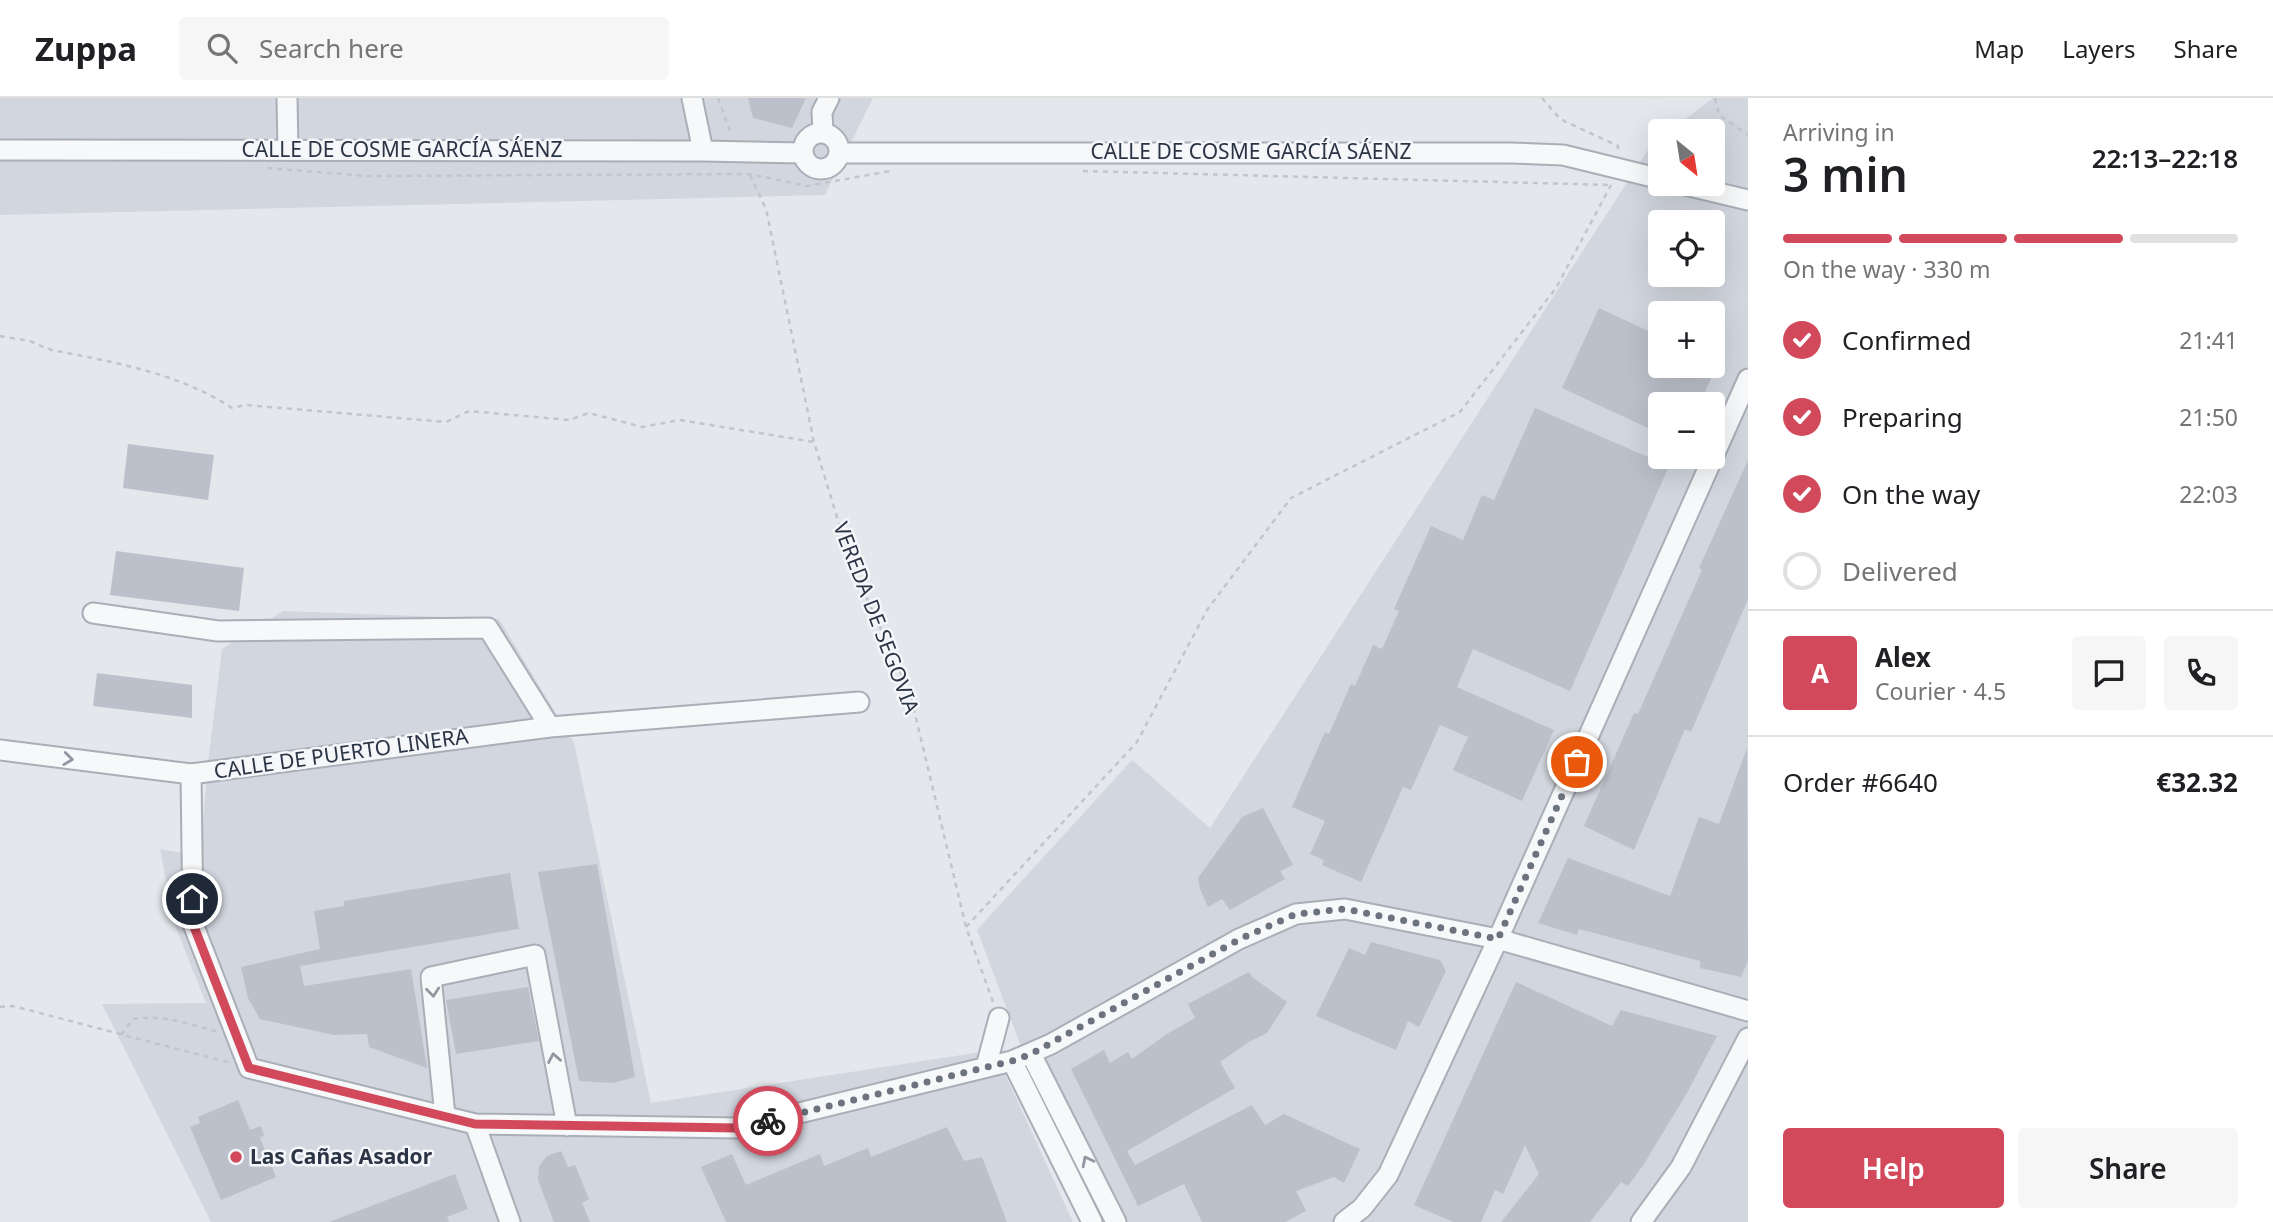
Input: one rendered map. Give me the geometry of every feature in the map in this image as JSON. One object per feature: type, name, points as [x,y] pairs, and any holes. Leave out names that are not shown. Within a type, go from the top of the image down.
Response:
[{"type":"street","points":[[287,98],[288,150]]},
{"type":"street","points":[[692,98],[703,151]]},
{"type":"street","points":[[822,133],[822,112],[829,98]]},
{"type":"street","points":[[822,133],[835,139],[839,153],[831,165],[823,168],[812,166],[803,153],[807,139],[822,133]]},
{"type":"street","name":"CALLE DE COSME GARCÍA SÁENZ","points":[[0,150],[803,153]]},
{"type":"street","name":"CALLE DE COSME GARCÍA SÁENZ","points":[[839,153],[1510,153],[1563,155],[1615,177],[1648,178]]},
{"type":"street","points":[[1726,195],[1748,200]]},
{"type":"street","points":[[1344,1222],[1362,1208],[1388,1175],[1498,939],[1748,379]]},
{"type":"street","points":[[93,613],[218,631],[488,628],[550,727]]},
{"type":"street","name":"CALLE DE PUERTO LINERA","points":[[249,1068],[193,924],[191,774],[550,727],[859,702]]},
{"type":"street","points":[[0,750],[191,774]]},
{"type":"street","points":[[249,1068],[475,1124],[738,1128],[1012,1061],[1031,1054],[1240,939],[1296,914],[1345,909],[1498,939],[1748,1011]]},
{"type":"street","points":[[446,1116],[431,977],[536,955],[567,1125]]},
{"type":"street","points":[[986,1067],[999,1018]]},
{"type":"street","points":[[1641,1222],[1681,1167],[1748,1038]]},
{"type":"street","points":[[1031,1054],[1116,1222]]},
{"type":"street","points":[[1012,1061],[1092,1222]]},
{"type":"street","points":[[475,1124],[510,1222]]},
{"type":"path","points":[[718,98],[738,152]]},
{"type":"path","points":[[966,927],[1137,742],[1207,610],[1291,498],[1460,412],[1556,288],[1615,177],[1618,146],[1560,119],[1542,98]]},
{"type":"path","points":[[1715,98],[1719,115],[1748,135]]},
{"type":"path","points":[[253,150],[258,167],[367,176],[749,174],[807,186],[891,170]]},
{"type":"path","points":[[1076,171],[1373,180],[1615,177]]},
{"type":"path","name":"VEREDA DE SEGOVIA","points":[[749,174],[766,209],[814,442],[852,565],[910,693],[966,927],[999,1018]]},
{"type":"path","points":[[0,337],[29,341],[50,349],[160,374],[217,398],[232,408],[246,405],[446,422],[469,411],[569,420],[590,413],[642,427],[680,420],[814,442]]},
{"type":"path","points":[[0,1007],[13,1006],[249,1068]]},
{"type":"path","points":[[121,1035],[133,1019],[150,1016],[195,1025],[237,1039]]},
{"type":"shaded area","points":[[0,98],[873,98],[825,195],[0,215]]},
{"type":"shaded area","points":[[1713,98],[1748,98],[1748,1222],[1097,1222],[1027,1062],[977,930],[1132,760],[1210,828],[1648,150],[1648,196],[1726,196],[1726,119],[1686,119]]},
{"type":"shaded area","points":[[283,611],[499,619],[574,743],[651,1103],[994,1050],[1073,1222],[211,1222],[102,1004],[206,1003],[174,923],[160,849],[200,856],[222,649]]},
{"type":"building","points":[[748,98],[806,98],[792,128],[753,118]]},
{"type":"building","points":[[1599,308],[1648,331],[1648,378],[1711,378],[1705,392],[1648,392],[1648,428],[1562,388]]},
{"type":"building","points":[[1535,408],[1648,457],[1648,469],[1668,469],[1570,691],[1473,649],[1457,687],[1554,730],[1522,801],[1453,770],[1468,737],[1440,725],[1411,790],[1403,787],[1361,882],[1322,865],[1324,860],[1310,854],[1325,821],[1292,807],[1325,732],[1329,734],[1351,684],[1355,686],[1373,645],[1382,649],[1399,611],[1394,609],[1431,526],[1463,540],[1482,495],[1494,500]]},
{"type":"building","points":[[128,444],[214,455],[208,500],[123,488]]},
{"type":"building","points":[[1748,460],[1748,599],[1691,732],[1685,729],[1634,850],[1584,826],[1634,713],[1638,714]]},
{"type":"building","points":[[116,551],[244,568],[239,611],[110,595]]},
{"type":"building","points":[[97,673],[192,685],[192,718],[93,706]]},
{"type":"building","points":[[1747,748],[1748,961],[1741,977],[1700,968],[1700,961],[1579,929],[1577,935],[1538,923],[1568,858],[1670,896],[1699,817],[1719,824]]},
{"type":"building","points":[[1263,808],[1293,865],[1280,871],[1285,879],[1230,910],[1222,899],[1208,907],[1198,878],[1242,817]]},
{"type":"building","points":[[597,864],[635,1077],[613,1083],[579,1081],[538,872]]},
{"type":"building","points":[[510,873],[519,929],[300,966],[304,986],[411,969],[427,1068],[369,1047],[367,1034],[334,1035],[260,1019],[248,998],[241,967],[320,949],[314,911],[344,906],[344,901]]},
{"type":"building","points":[[1371,942],[1440,960],[1446,971],[1419,1027],[1408,1021],[1396,1050],[1316,1016],[1349,948],[1365,955]]},
{"type":"building","points":[[1249,972],[1287,1002],[1267,1033],[1220,1062],[1235,1088],[1127,1151],[1135,1165],[1252,1105],[1265,1125],[1284,1114],[1360,1149],[1344,1183],[1334,1177],[1296,1191],[1306,1211],[1285,1222],[1202,1222],[1184,1184],[1138,1206],[1071,1069],[1104,1050],[1110,1063],[1128,1052],[1132,1059],[1195,1018],[1188,1004]]},
{"type":"building","points":[[1516,982],[1612,1026],[1621,1010],[1717,1036],[1687,1093],[1644,1164],[1628,1186],[1621,1182],[1590,1222],[1501,1222],[1539,1174],[1525,1145],[1503,1194],[1495,1190],[1481,1222],[1453,1222],[1414,1205]]},
{"type":"building","points":[[528,987],[539,1041],[456,1054],[446,1000]]},
{"type":"building","name":"Las Cañas Asador","points":[[238,1100],[250,1130],[261,1126],[264,1135],[260,1138],[276,1177],[221,1200],[190,1127],[200,1123],[198,1117]]},
{"type":"building","points":[[947,1127],[964,1161],[982,1157],[1007,1222],[726,1222],[701,1167],[732,1154],[746,1185],[820,1154],[824,1166],[868,1148],[871,1157]]},
{"type":"building","points":[[561,1151],[568,1167],[575,1165],[589,1199],[582,1203],[590,1222],[554,1222],[538,1180],[539,1166],[547,1156]]},
{"type":"building","points":[[455,1174],[468,1209],[447,1217],[449,1222],[329,1222]]},
{"type":"way so far","points":[[768,1121],[1031,1054],[1240,939],[1296,914],[1345,909],[1498,939],[1577,762]]},
{"type":"place","name":"Las Cañas Asador","points":[[236,1157]]},
{"type":"route","points":[[192,899],[193,924],[249,1068],[475,1124],[738,1128],[768,1121]]}]
